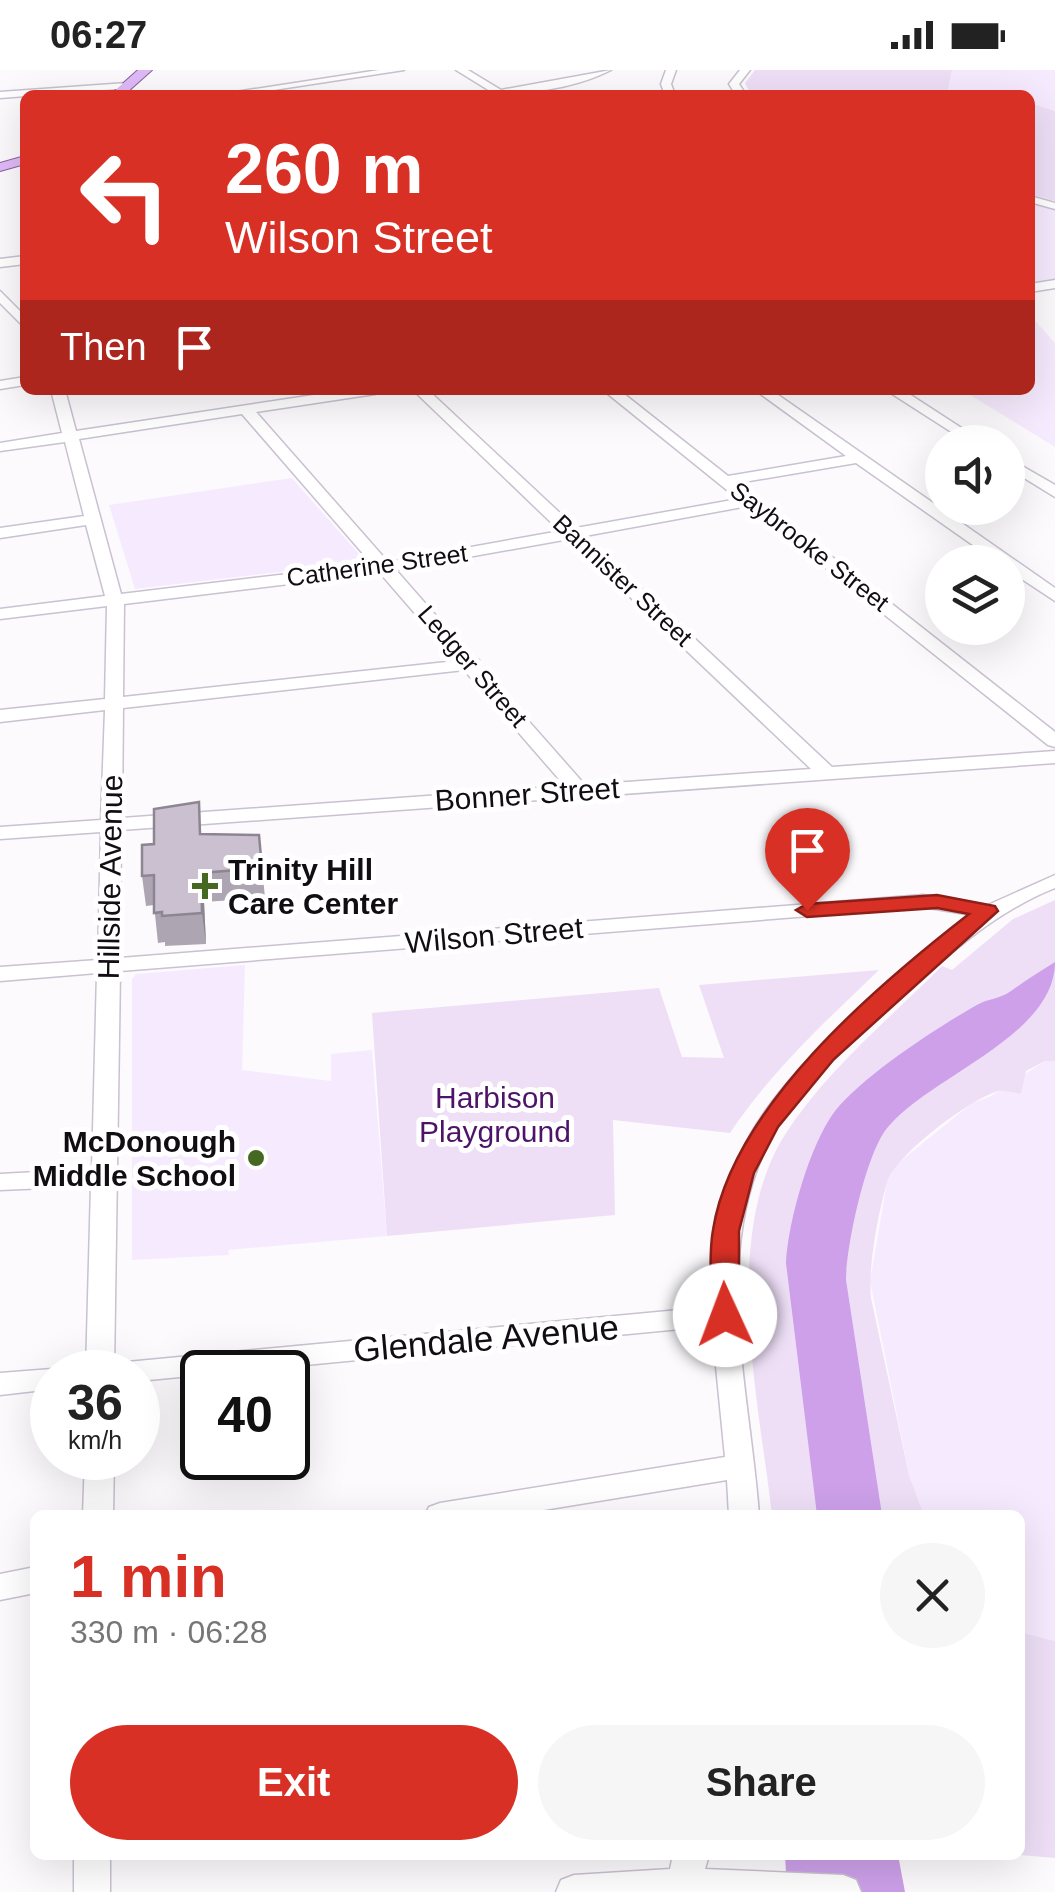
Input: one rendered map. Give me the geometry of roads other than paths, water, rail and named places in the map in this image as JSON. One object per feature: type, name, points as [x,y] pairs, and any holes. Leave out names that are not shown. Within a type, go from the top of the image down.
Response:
[{"type":"main road","points":[[121,90],[146,70]]},
{"type":"street","points":[[262,90],[288,70]]},
{"type":"street","points":[[272,90],[399,70]]},
{"type":"street","points":[[461,70],[495,90]]},
{"type":"street","points":[[525,90],[606,70]]},
{"type":"street","points":[[738,90],[734,84],[745,70]]},
{"type":"street","points":[[0,295],[20,320]]},
{"type":"street","name":"Hillside Avenue","points":[[59,395],[115,598],[100,1350]]},
{"type":"street","points":[[0,447],[344,395]]},
{"type":"street","name":"Bannister Street","points":[[425,395],[826,772]]},
{"type":"street","name":"Saybrooke Street","points":[[616,395],[751,502],[1047,722],[1055,740]]},
{"type":"street","points":[[769,395],[982,545]]},
{"type":"street","points":[[901,395],[949,425]]},
{"type":"street","name":"Ledger Street","points":[[246,410],[473,664],[579,790]]},
{"type":"street","points":[[726,480],[857,458]]},
{"type":"street","points":[[1025,473],[1055,492]]},
{"type":"street","name":"Catherine Street","points":[[0,614],[386,567],[751,502]]},
{"type":"street","points":[[0,532],[94,520]]},
{"type":"street","points":[[1025,575],[1055,596]]},
{"type":"street","points":[[0,716],[473,664]]},
{"type":"street","name":"Bonner Street","points":[[0,833],[1055,757]]},
{"type":"street","points":[[744,1510],[725,1315],[726,1231],[742,1173],[767,1123],[826,1054],[948,941],[987,911],[1055,881]]},
{"type":"street","name":"Wilson Street","points":[[0,974],[923,901],[987,911]]},
{"type":"street","points":[[0,1182],[104,1177]]},
{"type":"street","name":"Glendale Avenue","points":[[160,1369],[725,1315]]},
{"type":"street","points":[[0,1384],[30,1381]]},
{"type":"street","points":[[471,1510],[740,1466]]},
{"type":"street","points":[[98,1510],[99,1480]]},
{"type":"street","points":[[0,1586],[30,1581]]},
{"type":"street","points":[[92,1860],[92,1892]]},
{"type":"street","points":[[574,1892],[687,1870],[738,1886],[844,1892]]},
{"type":"place","name":"Trinity Hill Care Center","points":[[205,886]]},
{"type":"place","name":"McDonough Middle School","points":[[256,1158]]},
{"type":"park label","name":"Harbison Playground","points":[[495,1114]]}]
